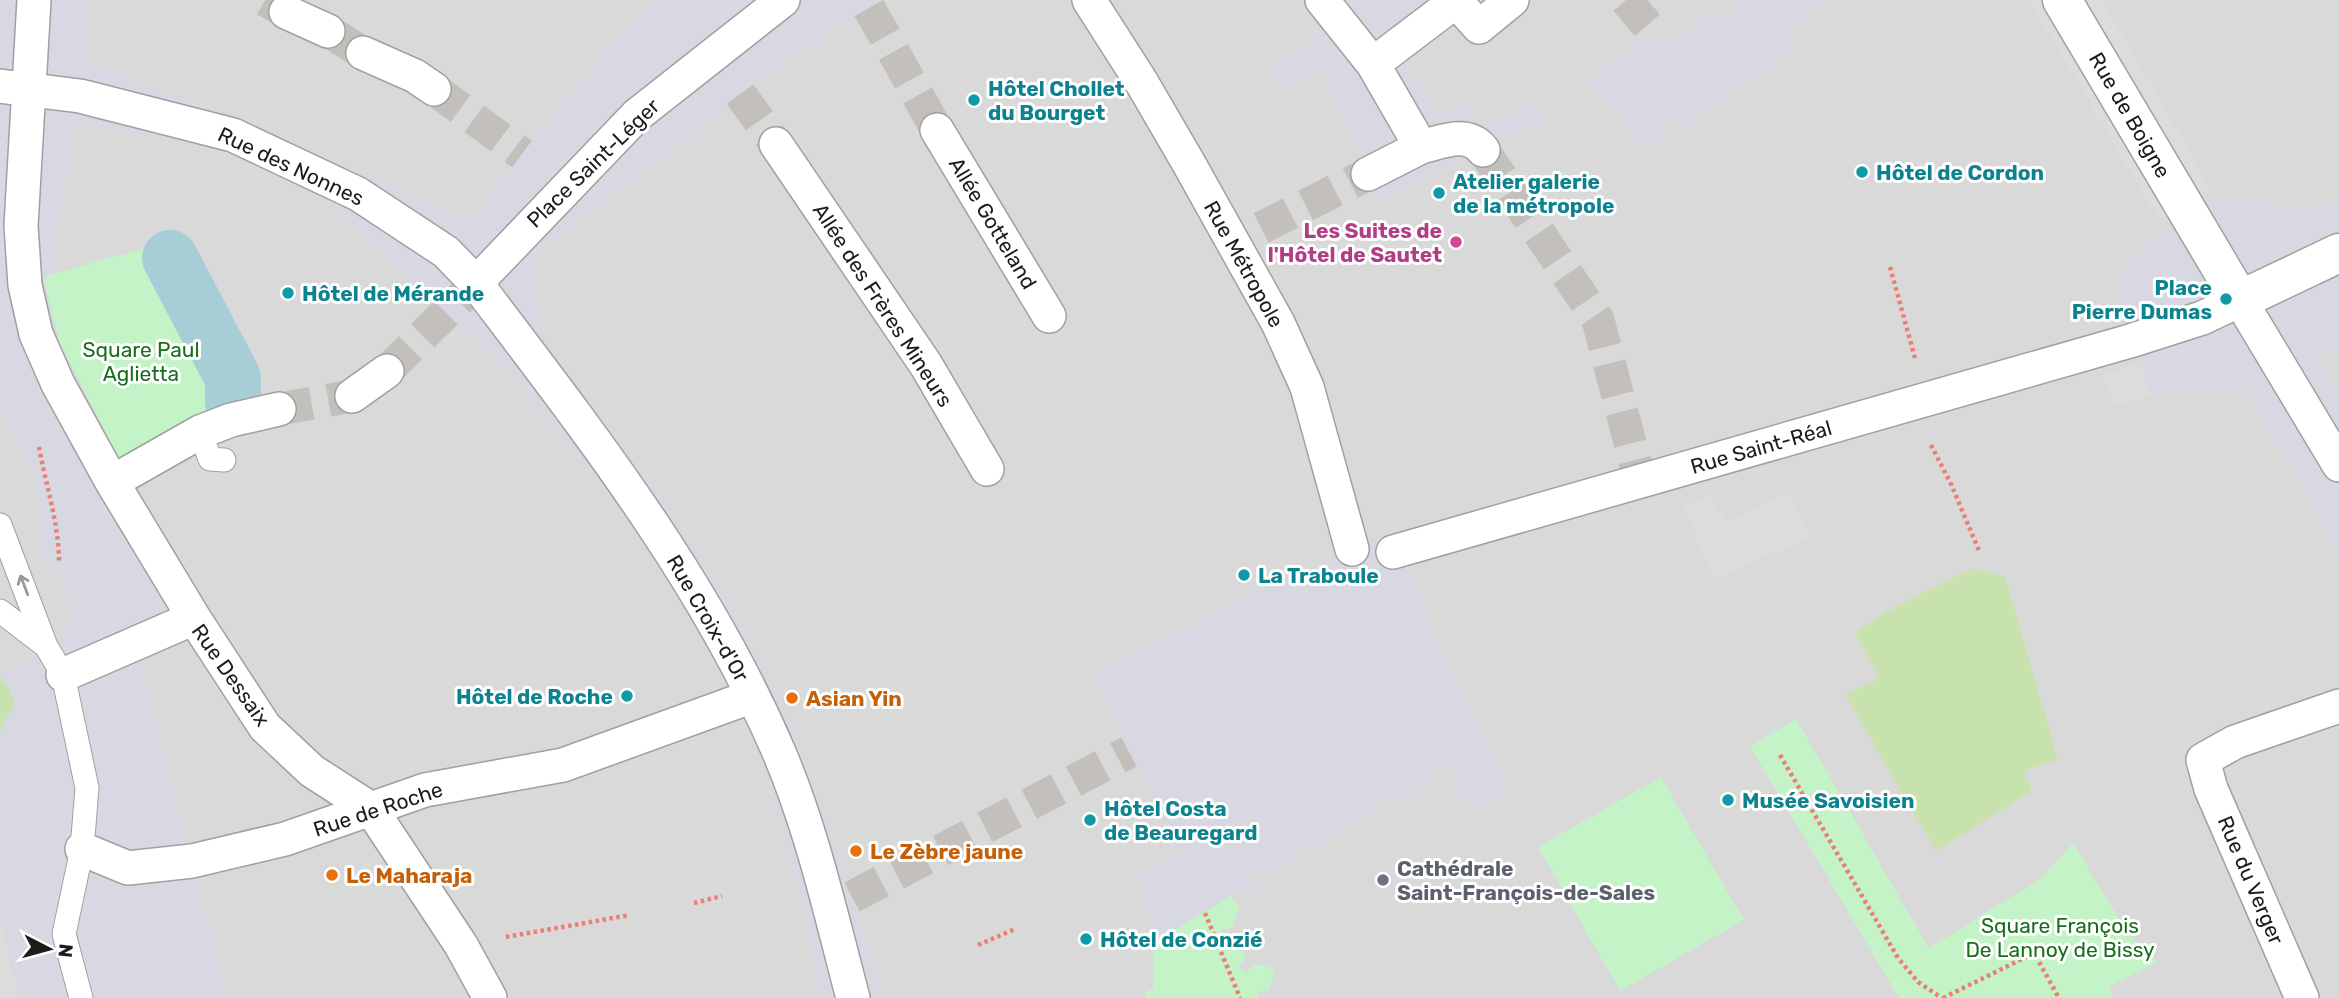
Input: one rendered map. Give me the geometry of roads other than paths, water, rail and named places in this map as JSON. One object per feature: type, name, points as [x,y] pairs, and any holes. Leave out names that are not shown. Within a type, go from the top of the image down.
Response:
[{"type":"street","points":[[34,0],[15,87],[25,285],[36,334],[58,384],[112,482],[194,618]]},
{"type":"street","name":"Place Saint-Léger","points":[[476,283],[636,115],[783,0]]},
{"type":"street","name":"Rue Métropole","points":[[1089,0],[1142,83],[1247,234],[1278,323],[1307,387],[1352,549]]},
{"type":"street","points":[[1322,0],[1373,64],[1421,148]]},
{"type":"street","points":[[1373,64],[1456,0],[1479,27],[1512,0]]},
{"type":"street","name":"Rue de Boigne","points":[[2062,0],[2240,300]]},
{"type":"street","points":[[286,12],[328,31]]},
{"type":"street","points":[[363,53],[415,76],[434,89]]},
{"type":"street","name":"Rue des Nonnes","points":[[15,87],[79,96],[233,135],[358,194],[446,252],[476,283]]},
{"type":"street","name":"Allée Gotteland","points":[[937,130],[1049,316]]},
{"type":"street","points":[[1368,174],[1421,148],[1460,138],[1477,143],[1483,150]]},
{"type":"street","name":"Allée des Frères Mineurs","points":[[776,144],[926,365],[987,468]]},
{"type":"street","points":[[2331,256],[2240,300],[2339,465]]},
{"type":"street","name":"Rue Croix-d'Or","points":[[476,283],[651,519],[729,650],[778,751],[797,803],[853,998]]},
{"type":"street","name":"Rue Saint-Réal","points":[[1392,552],[2130,341],[2202,318],[2240,300]]},
{"type":"street","points":[[352,396],[387,371]]},
{"type":"street","points":[[112,482],[201,432],[231,420],[279,409]]},
{"type":"street","name":"Rue Dessaix","points":[[63,675],[194,618],[265,727],[312,771],[371,808],[461,946],[490,998]]},
{"type":"street","name":"Rue de Roche","points":[[82,849],[128,868],[192,861],[285,839],[425,790],[563,765],[752,696]]},
{"type":"street","name":"Rue du Verger","points":[[2302,998],[2211,789],[2203,760],[2235,742],[2339,706]]},
{"type":"lane","points":[[201,432],[210,459],[224,460]]},
{"type":"lane","points":[[0,525],[46,646],[63,675],[87,788],[82,849],[64,933],[81,998]]},
{"type":"lane","points":[[0,611],[46,646]]},
{"type":"waterway","points":[[170,258],[233,378],[233,402]]},
{"type":"tunnel","points":[[265,0],[286,12]]},
{"type":"tunnel","points":[[1626,0],[1658,38]]},
{"type":"tunnel","points":[[869,8],[937,130]]},
{"type":"tunnel","points":[[328,31],[363,53]]},
{"type":"tunnel","points":[[434,89],[522,154]]},
{"type":"tunnel","points":[[740,94],[776,144]]},
{"type":"tunnel","points":[[1483,150],[1598,320],[1640,481]]},
{"type":"tunnel","points":[[1261,228],[1368,174]]},
{"type":"tunnel","points":[[387,371],[476,283]]},
{"type":"tunnel","points":[[279,409],[352,396]]},
{"type":"tunnel","points":[[852,897],[1129,752]]},
{"type":"place","name":"Hôtel Chollet du Bourget","points":[[974,100]]},
{"type":"place","name":"Hôtel de Cordon","points":[[1862,172]]},
{"type":"place","name":"Atelier galerie de la métropole","points":[[1439,193]]},
{"type":"place","name":"Les Suites de l'Hôtel de Sautet","points":[[1456,242]]},
{"type":"place","name":"Hôtel de Mérande","points":[[288,293]]},
{"type":"place","name":"Place Pierre Dumas","points":[[2226,299]]},
{"type":"place","name":"La Traboule","points":[[1244,575]]},
{"type":"place","name":"Hôtel de Roche","points":[[627,696]]},
{"type":"place","name":"Asian Yin","points":[[792,698]]},
{"type":"place","name":"Musée Savoisien","points":[[1728,800]]},
{"type":"place","name":"Hôtel Costa de Beauregard","points":[[1090,820]]},
{"type":"place","name":"Le Zèbre jaune","points":[[856,851]]},
{"type":"place","name":"Le Maharaja","points":[[332,875]]},
{"type":"place","name":"Cathédrale Saint-François-de-Sales","points":[[1383,880]]},
{"type":"place","name":"Hôtel de Conzié","points":[[1086,939]]},
{"type":"park label","name":"Square Paul Aglietta","points":[[141,361]]},
{"type":"park label","name":"Square François De Lannoy de Bissy","points":[[2060,937]]}]
